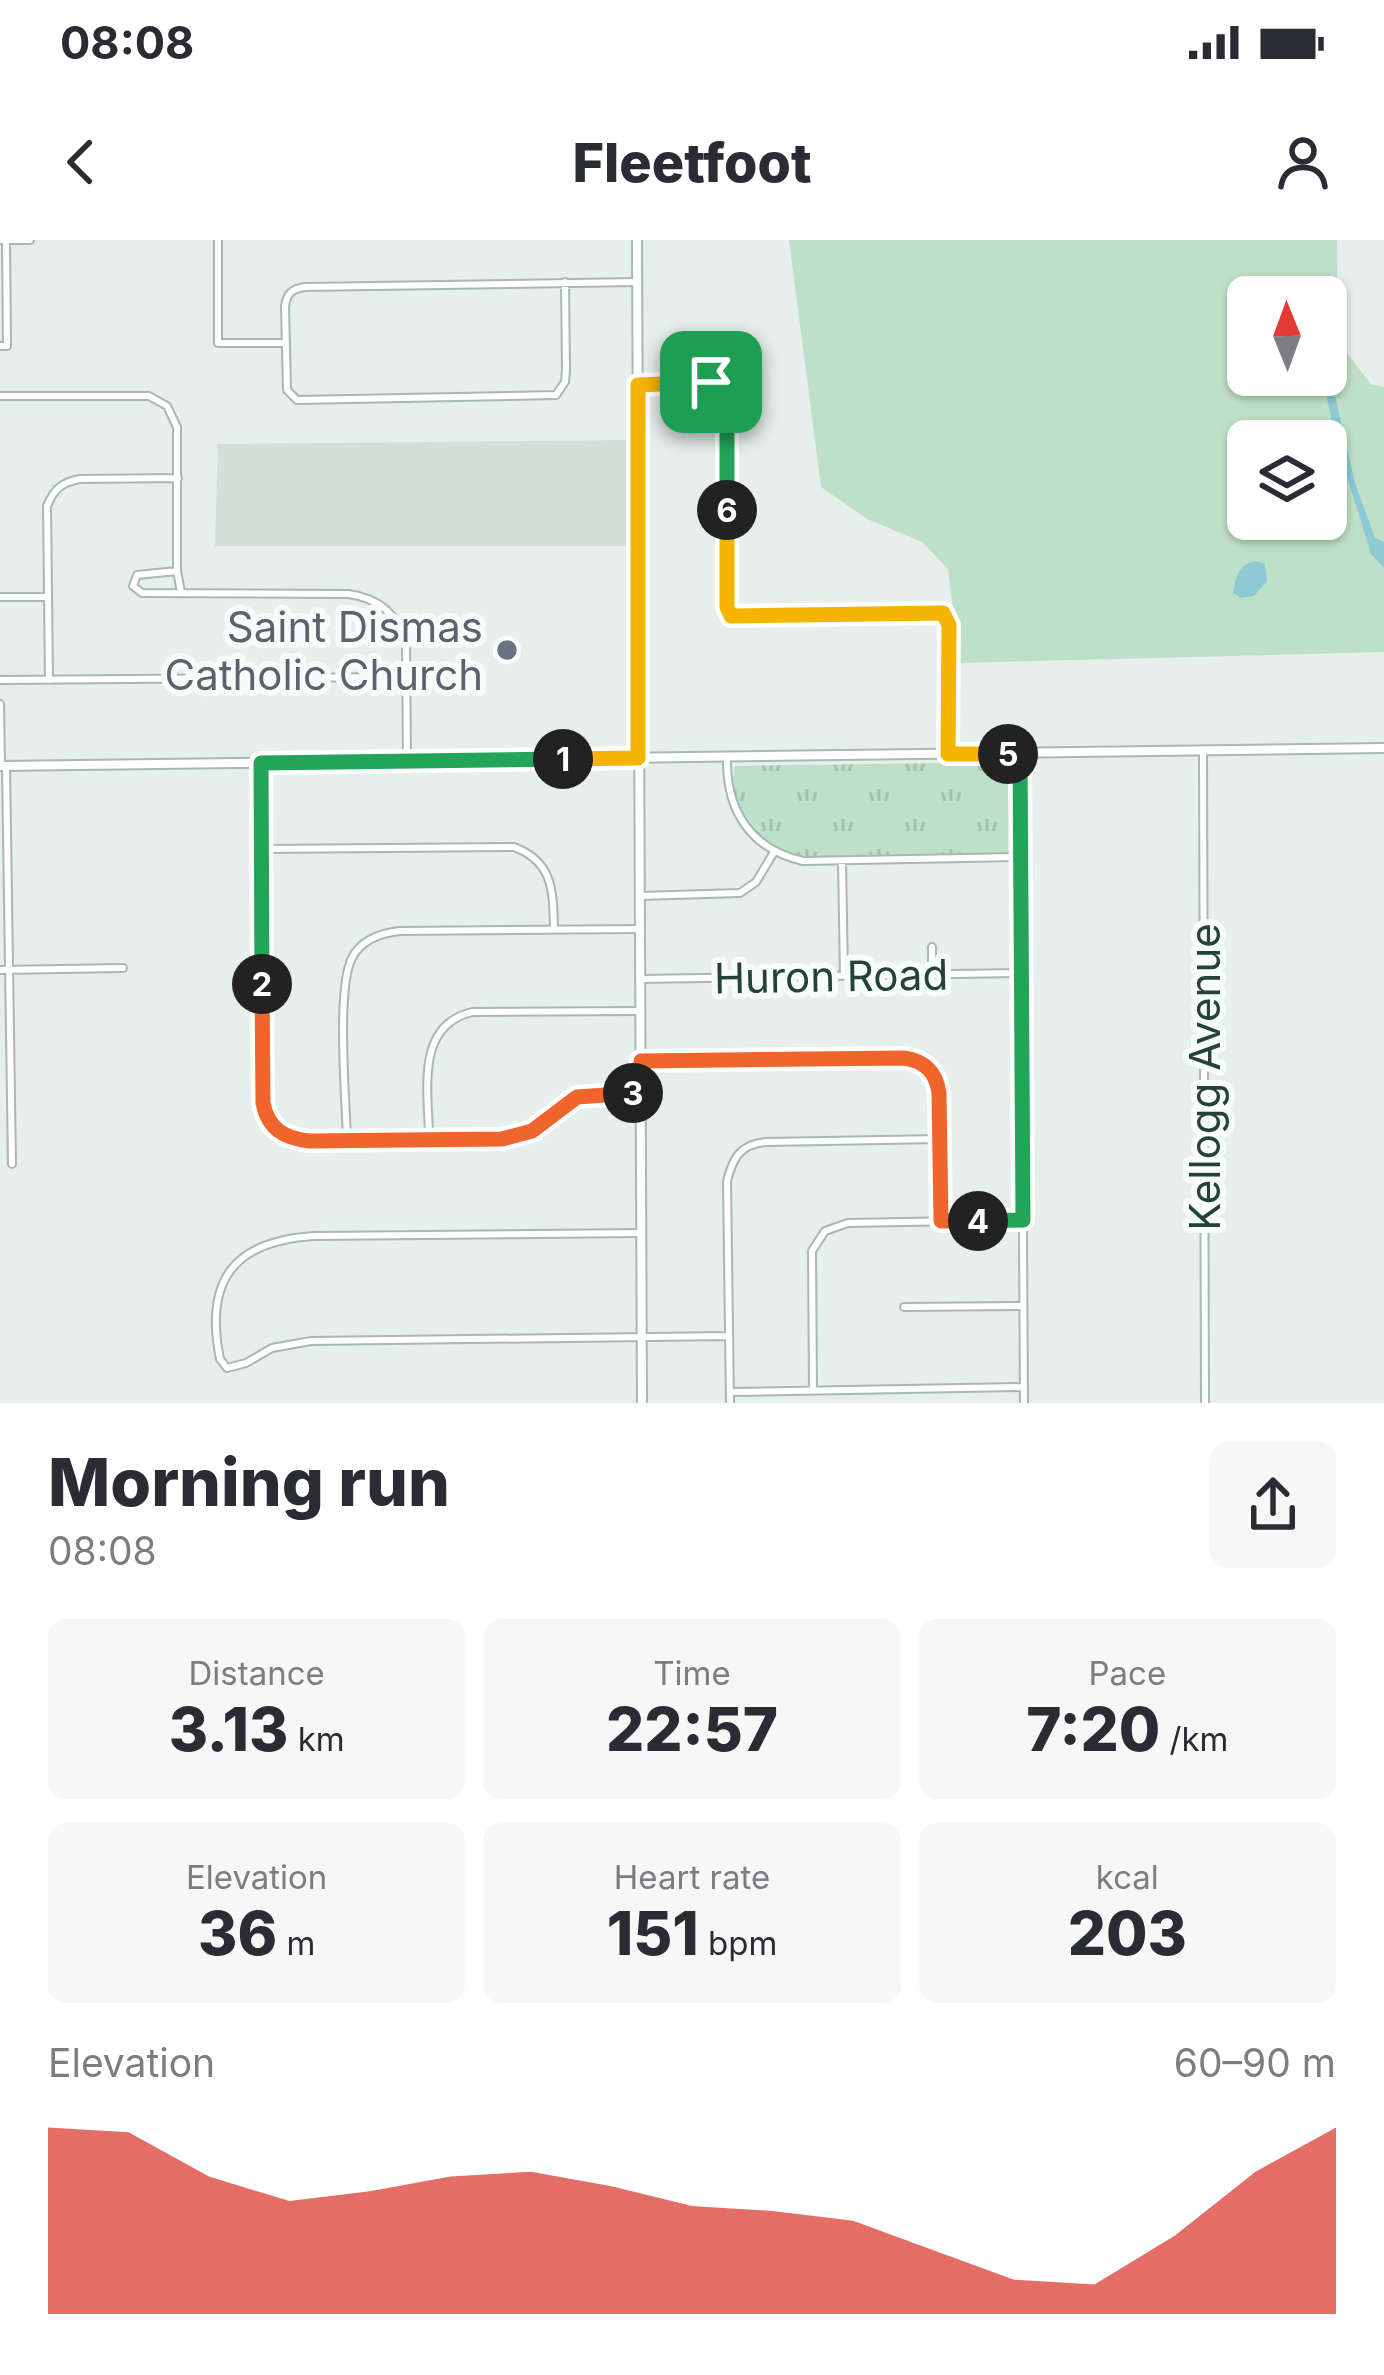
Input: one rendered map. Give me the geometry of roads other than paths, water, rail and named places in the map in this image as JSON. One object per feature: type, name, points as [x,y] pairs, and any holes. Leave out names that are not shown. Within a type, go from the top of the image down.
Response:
[{"type":"street","points":[[3,346],[4,240],[30,240]]},
{"type":"street","points":[[218,240],[218,344],[286,343]]},
{"type":"street","points":[[637,240],[642,1403]]},
{"type":"street","points":[[565,282],[565,382],[550,397],[297,400],[287,390],[285,305],[296,289],[565,282],[637,282]]},
{"type":"street","points":[[638,385],[718,383],[727,392],[727,607],[731,616],[943,613],[949,625],[948,754]]},
{"type":"street","points":[[0,396],[149,396],[167,406],[174,416],[176,571],[181,592]]},
{"type":"street","points":[[49,680],[46,506],[58,487],[80,479],[178,478]]},
{"type":"street","points":[[176,571],[137,575],[133,586],[142,593],[348,594],[363,596],[386,609],[403,633],[407,761]]},
{"type":"street","points":[[0,597],[48,596]]},
{"type":"street","points":[[0,680],[406,676]]},
{"type":"street","points":[[0,704],[11,970],[12,1164]]},
{"type":"street","points":[[2,766],[1384,748]]},
{"type":"street","name":"Kellogg Avenue","points":[[1203,751],[1205,1403]]},
{"type":"street","points":[[1020,754],[1024,1403]]},
{"type":"street","points":[[727,758],[733,809],[774,852],[803,861],[1020,857]]},
{"type":"street","points":[[261,763],[263,1103],[269,1121],[287,1137],[517,1137],[577,1097],[641,1093]]},
{"type":"street","points":[[261,849],[514,847],[534,857],[554,885],[554,929]]},
{"type":"street","points":[[639,896],[740,893],[756,882],[774,852]]},
{"type":"street","points":[[842,861],[844,976]]},
{"type":"street","points":[[346,1140],[345,975],[352,958],[369,940],[384,933],[640,929]]},
{"type":"street","points":[[932,947],[932,974]]},
{"type":"street","points":[[0,970],[123,968]]},
{"type":"street","name":"Huron Road","points":[[641,979],[1021,973]]},
{"type":"street","points":[[429,1140],[430,1050],[445,1024],[472,1012],[641,1011]]},
{"type":"street","points":[[641,1061],[904,1058],[921,1062],[938,1084],[941,1221]]},
{"type":"street","points":[[0,1072],[10,1071]]},
{"type":"street","points":[[730,1403],[727,1181],[734,1156],[755,1143],[940,1139]]},
{"type":"street","points":[[813,1390],[812,1251],[825,1232],[848,1223],[1023,1220]]},
{"type":"street","points":[[641,1233],[299,1237],[263,1246],[224,1275],[218,1294],[218,1350],[227,1368],[246,1364],[272,1348],[311,1341],[729,1336]]},
{"type":"street","points":[[904,1307],[1023,1306]]},
{"type":"street","points":[[730,1392],[1024,1387]]},
{"type":"water","points":[[1326,396],[1335,396],[1341,420],[1332,420]]},
{"type":"water","points":[[1347,448],[1375,538],[1384,542],[1384,568],[1371,554],[1347,477]]},
{"type":"water","points":[[1265,564],[1267,581],[1254,596],[1240,598],[1233,593],[1237,577],[1245,565]]},
{"type":"place","name":"Saint Dismas Catholic Church","points":[[507,650]]}]
